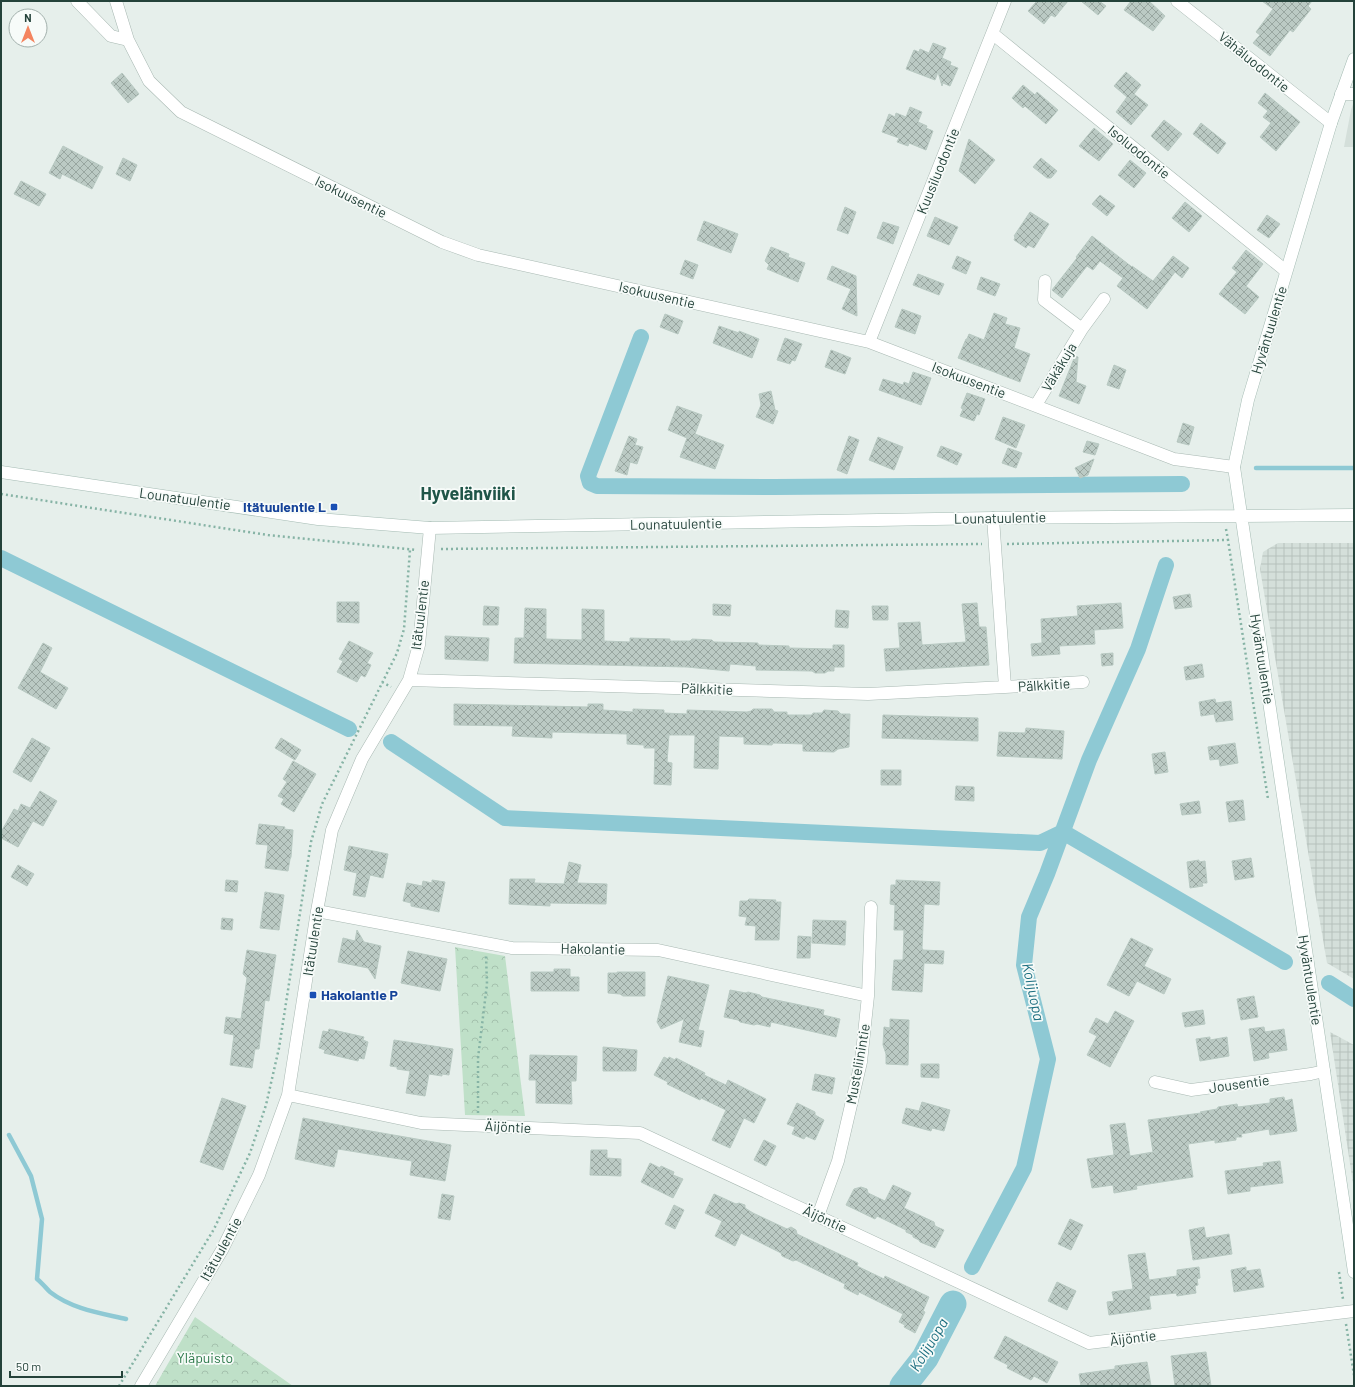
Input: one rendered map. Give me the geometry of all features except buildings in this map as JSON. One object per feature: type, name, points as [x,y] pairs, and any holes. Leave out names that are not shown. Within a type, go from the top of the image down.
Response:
[{"type":"street","points":[[77,1],[111,36],[128,40]]},
{"type":"street","name":"Isokuusentie","points":[[116,1],[128,40],[149,81],[181,112],[442,242],[478,255],[869,342],[1174,459],[1234,467]]},
{"type":"street","name":"Kuusiluodontie","points":[[869,342],[1005,1]]},
{"type":"street","name":"Vähäluodontie","points":[[1177,1],[1331,123]]},
{"type":"street","name":"Isoluodontie","points":[[993,34],[1286,271]]},
{"type":"street","name":"Hyväntuulentie","points":[[1354,59],[1331,123],[1248,400],[1234,467],[1240,516],[1354,1272]]},
{"type":"street","points":[[1341,94],[1354,94]]},
{"type":"street","name":"Väkäkuja","points":[[1045,281],[1044,300],[1082,330]]},
{"type":"street","name":"Väkäkuja","points":[[1036,405],[1082,330],[1104,298]]},
{"type":"street","name":"Lounatuulentie","points":[[1,472],[318,519],[430,528],[993,518],[1354,515]]},
{"type":"street","name":"Pälkkitie","points":[[993,518],[1005,688]]},
{"type":"street","name":"Itätuulentie","points":[[141,1386],[222,1250],[259,1175],[288,1095],[317,911],[332,830],[362,758],[408,680],[419,645],[430,528]]},
{"type":"street","name":"Pälkkitie","points":[[408,680],[868,694],[1005,688],[1083,682]]},
{"type":"street","name":"Musteliinintie","points":[[818,1216],[838,1161],[861,1062],[868,996],[871,907]]},
{"type":"street","name":"Hakolantie","points":[[317,911],[512,948],[658,950],[868,996]]},
{"type":"street","name":"Jousentie","points":[[1155,1082],[1191,1090],[1324,1071]]},
{"type":"street","name":"Äijöntie","points":[[288,1095],[421,1123],[640,1133],[1089,1343],[1349,1311]]},
{"type":"path","points":[[1,494],[268,535],[410,550],[1228,540],[1268,799]]},
{"type":"path","points":[[119,1386],[214,1229],[250,1153],[266,1105],[279,1048],[311,842],[322,804],[397,653],[404,629],[410,550]]},
{"type":"path","points":[[478,1126],[478,1058],[487,984],[486,943]]},
{"type":"path","points":[[1338,1264],[1349,1311],[1354,1375]]},
{"type":"shaded area","points":[[1354,101],[1354,147],[1344,147],[1351,110]]},
{"type":"shaded area","points":[[1278,543],[1354,543],[1354,979],[1327,963],[1260,569],[1263,552]]},
{"type":"shaded area","points":[[1330,1032],[1354,1045],[1354,1190]]},
{"type":"green space","points":[[455,947],[505,956],[525,1116],[465,1115]]},
{"type":"green space","name":"Yläpuisto","points":[[195,1317],[293,1386],[155,1386]]},
{"type":"waterway","points":[[641,337],[588,476],[590,483],[597,486],[774,487],[1182,484]]},
{"type":"waterway","points":[[1256,468],[1354,468]]},
{"type":"waterway","points":[[1,558],[349,729]]},
{"type":"waterway","name":"Kolijuopa","points":[[972,1267],[1024,1168],[1048,1059],[1024,965],[1029,917],[1047,874],[1089,760],[1138,649],[1166,565]]},
{"type":"waterway","points":[[391,742],[505,818],[1040,843],[1063,832],[1285,962]]},
{"type":"waterway","name":"Kolijuopa","points":[[1329,983],[1354,999]]},
{"type":"waterway","points":[[9,1135],[31,1176],[42,1219],[37,1279],[50,1292],[68,1303],[86,1310],[126,1319]]},
{"type":"waterway","name":"Kolijuopa","points":[[903,1386],[925,1358],[953,1304]]},
{"type":"place","name":"Itätuulentie L","points":[[334,507]]},
{"type":"place","name":"Hakolantie P","points":[[313,995]]},
{"type":"district","name":"Hyvelänviiki","points":[[468,494]]}]
